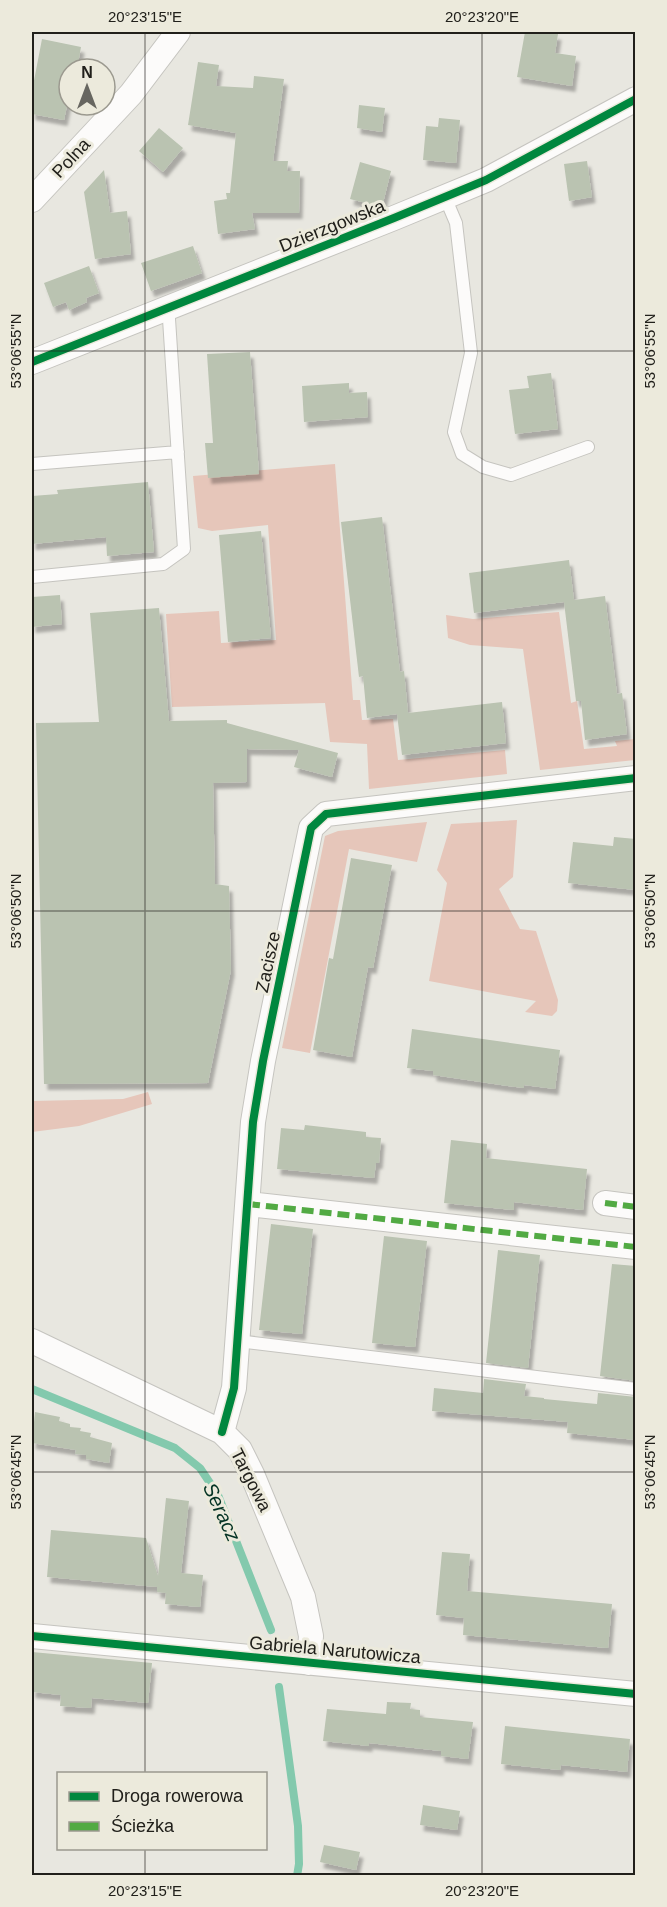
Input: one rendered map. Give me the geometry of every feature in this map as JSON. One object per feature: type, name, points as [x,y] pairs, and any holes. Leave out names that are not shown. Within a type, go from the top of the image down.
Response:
[{"type":"street","name":"Polna","points":[[32,200],[131,94],[178,32]]},
{"type":"street","name":"Dzierzgowska","points":[[32,362],[486,180],[636,99]]},
{"type":"street","name":"Zacisze","points":[[222,1432],[234,1388],[254,1122],[263,1061],[311,828],[326,813],[636,778]]},
{"type":"street","points":[[605,1203],[636,1207]]},
{"type":"street","points":[[248,1204],[636,1247]]},
{"type":"street","name":"Targowa","points":[[32,1341],[222,1432],[240,1450],[303,1597],[310,1636],[309,1663]]},
{"type":"street","name":"Gabriela Narutowicza","points":[[32,1636],[636,1694]]},
{"type":"lane","points":[[445,197],[456,223],[471,353],[454,432],[462,454],[483,467],[511,475],[588,447]]},
{"type":"lane","points":[[32,577],[163,564],[184,549],[169,319],[166,309]]},
{"type":"lane","points":[[32,464],[178,452]]},
{"type":"lane","points":[[238,1341],[636,1389]]},
{"type":"shaded area","points":[[335,464],[353,700],[360,700],[362,720],[393,719],[398,760],[505,750],[507,774],[369,789],[367,744],[330,742],[325,703],[172,707],[166,614],[219,611],[221,643],[276,640],[268,525],[212,531],[198,528],[193,476]]},
{"type":"shaded area","points":[[559,612],[571,703],[577,701],[584,749],[617,746],[615,741],[635,739],[635,760],[540,770],[523,649],[470,645],[448,638],[446,615],[473,619]]},
{"type":"shaded area","points":[[517,820],[513,877],[499,889],[520,929],[536,931],[558,1000],[557,1011],[552,1016],[525,1012],[536,1001],[429,981],[447,883],[437,870],[451,824]]},
{"type":"shaded area","points":[[427,822],[417,862],[349,849],[310,1053],[282,1048],[325,836],[338,831]]},
{"type":"shaded area","points":[[148,1092],[152,1104],[79,1126],[32,1132],[32,1101],[123,1099]]},
{"type":"building","points":[[525,32],[558,34],[555,53],[576,56],[572,86],[517,77]]},
{"type":"building","points":[[42,39],[81,47],[79,57],[57,57],[57,117],[65,117],[64,120],[32,114],[32,91]]},
{"type":"building","points":[[198,62],[219,65],[216,86],[253,88],[254,76],[284,79],[273,161],[288,161],[287,171],[300,171],[299,213],[252,213],[255,229],[218,234],[214,201],[227,199],[226,193],[230,193],[236,133],[188,125]]},
{"type":"building","points":[[359,105],[385,108],[382,132],[357,128]]},
{"type":"building","points":[[439,118],[460,120],[456,163],[423,160],[426,126],[438,127]]},
{"type":"building","points":[[159,128],[183,148],[163,172],[139,151]]},
{"type":"building","points":[[587,161],[592,197],[569,201],[564,164]]},
{"type":"building","points":[[360,162],[391,171],[382,207],[350,199]]},
{"type":"building","points":[[104,170],[110,213],[127,211],[131,254],[95,259],[84,192]]},
{"type":"building","points":[[193,246],[202,273],[151,291],[141,263]]},
{"type":"building","points":[[89,266],[99,293],[86,298],[87,302],[69,310],[66,302],[53,307],[44,283]]},
{"type":"building","points":[[250,352],[259,474],[208,478],[205,443],[213,443],[207,354]]},
{"type":"building","points":[[551,373],[558,429],[515,434],[509,390],[529,388],[527,376]]},
{"type":"building","points":[[349,383],[349,393],[367,392],[368,417],[304,422],[302,386]]},
{"type":"building","points":[[148,482],[154,552],[107,556],[106,537],[32,544],[32,496],[58,494],[57,490]]},
{"type":"building","points":[[382,517],[400,672],[404,671],[408,713],[502,702],[506,743],[402,755],[397,714],[367,718],[363,676],[359,677],[341,522]]},
{"type":"building","points":[[261,531],[271,638],[228,642],[219,535]]},
{"type":"building","points":[[569,560],[574,600],[605,596],[617,694],[622,693],[627,734],[585,740],[581,701],[576,701],[564,602],[474,613],[469,573]]},
{"type":"building","points":[[60,595],[62,624],[32,627],[32,597]]},
{"type":"building","points":[[159,608],[169,721],[227,720],[227,723],[338,753],[332,777],[294,767],[299,750],[247,749],[247,782],[213,783],[215,884],[229,886],[231,970],[208,1083],[44,1084],[36,723],[99,722],[90,613]]},
{"type":"building","points":[[614,837],[636,839],[636,890],[568,883],[573,842],[613,846]]},
{"type":"building","points":[[351,858],[392,865],[373,968],[368,967],[352,1057],[313,1050],[329,958],[333,959]]},
{"type":"building","points":[[412,1029],[560,1050],[555,1089],[524,1085],[524,1088],[508,1086],[433,1075],[433,1071],[407,1068]]},
{"type":"building","points":[[305,1125],[366,1132],[366,1137],[381,1138],[379,1163],[376,1163],[374,1178],[277,1169],[281,1128],[304,1130]]},
{"type":"building","points":[[451,1140],[487,1144],[486,1158],[587,1169],[583,1210],[514,1202],[514,1210],[444,1203]]},
{"type":"building","points":[[271,1224],[313,1229],[302,1334],[259,1330]]},
{"type":"building","points":[[384,1236],[427,1241],[415,1347],[372,1343]]},
{"type":"building","points":[[498,1250],[540,1255],[528,1368],[486,1363]]},
{"type":"building","points":[[612,1264],[636,1266],[636,1381],[600,1376]]},
{"type":"building","points":[[484,1379],[526,1384],[524,1396],[544,1399],[597,1404],[598,1393],[636,1397],[636,1440],[567,1433],[568,1422],[432,1411],[434,1388],[483,1393]]},
{"type":"building","points":[[35,1412],[60,1417],[59,1421],[70,1424],[70,1427],[81,1428],[80,1431],[91,1433],[90,1437],[112,1443],[109,1463],[86,1459],[86,1455],[75,1454],[76,1450],[32,1443]]},
{"type":"building","points":[[166,1498],[189,1501],[181,1573],[203,1575],[200,1607],[165,1604],[166,1593],[157,1592],[157,1587],[47,1577],[51,1530],[146,1538],[158,1576]]},
{"type":"building","points":[[442,1552],[470,1554],[467,1591],[612,1604],[608,1648],[463,1635],[464,1618],[436,1615]]},
{"type":"building","points":[[32,1652],[152,1663],[148,1703],[92,1698],[91,1708],[60,1706],[61,1695],[32,1692]]},
{"type":"building","points":[[387,1702],[411,1703],[410,1709],[420,1710],[420,1717],[473,1722],[468,1759],[441,1756],[441,1751],[369,1743],[369,1746],[323,1741],[327,1709],[386,1714]]},
{"type":"building","points":[[505,1726],[630,1739],[627,1772],[561,1765],[560,1770],[501,1764]]},
{"type":"building","points":[[423,1805],[460,1811],[457,1830],[420,1825]]},
{"type":"building","points":[[324,1845],[360,1852],[356,1870],[320,1862]]},
{"type":"waterway","name":"Seracz","points":[[32,1389],[175,1448],[200,1468],[218,1495],[271,1630]]},
{"type":"waterway","name":"Seracz","points":[[279,1687],[298,1826],[297,1876]]},
{"type":"marked path","points":[[605,1203],[636,1207]]},
{"type":"marked path","points":[[248,1204],[636,1247]]},
{"type":"cycle path","points":[[32,362],[486,180],[636,99]]},
{"type":"cycle path","points":[[222,1432],[234,1388],[253,1122],[263,1061],[311,828],[326,814],[636,778]]},
{"type":"cycle path","points":[[32,1636],[636,1694]]}]
